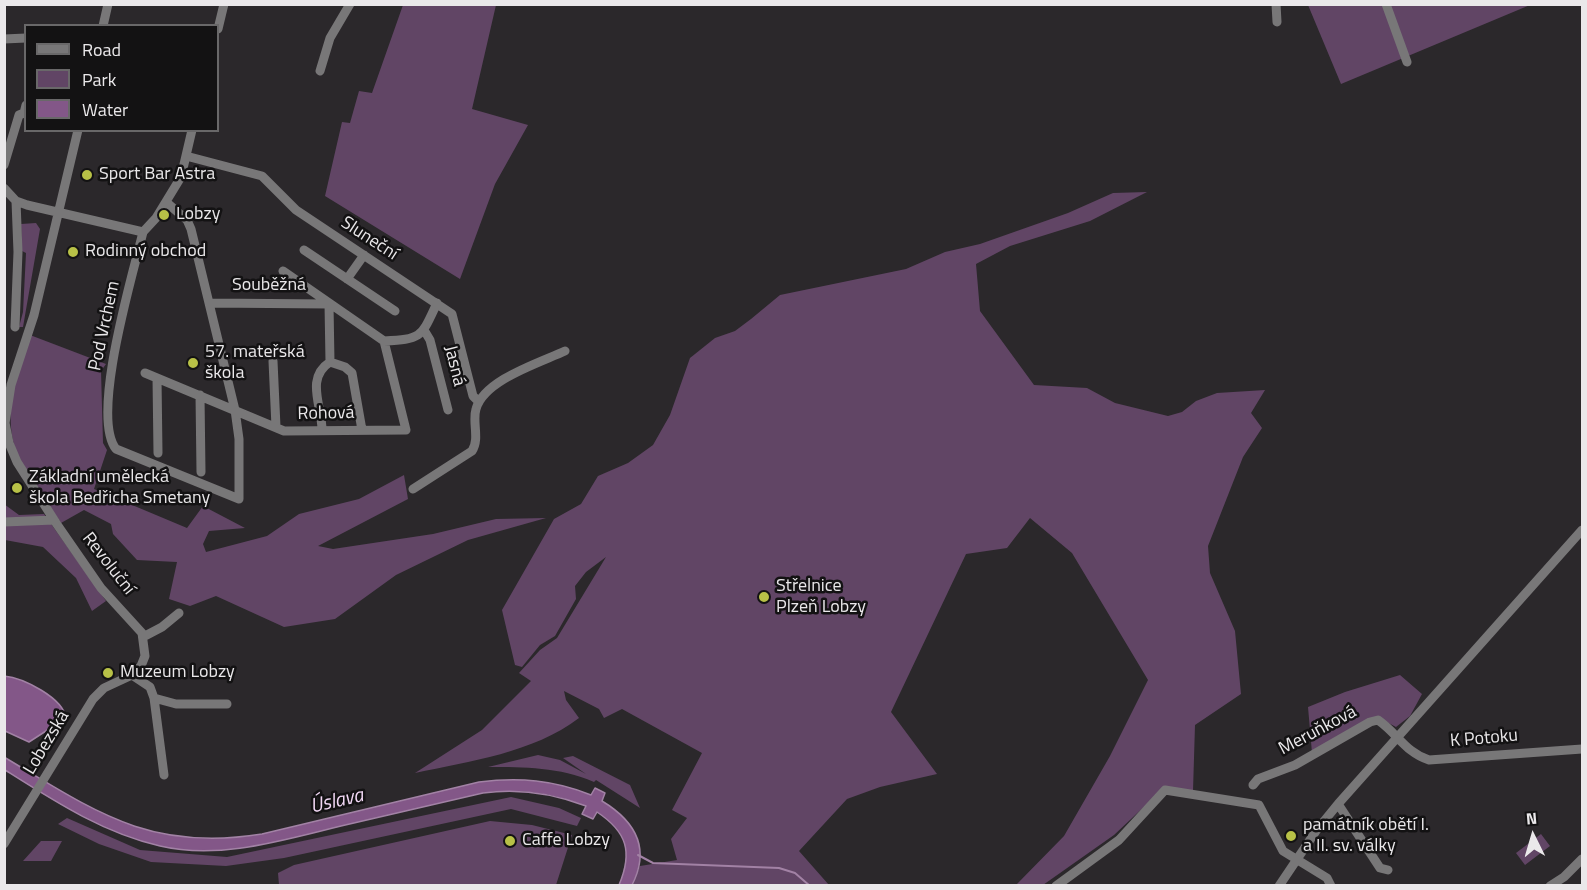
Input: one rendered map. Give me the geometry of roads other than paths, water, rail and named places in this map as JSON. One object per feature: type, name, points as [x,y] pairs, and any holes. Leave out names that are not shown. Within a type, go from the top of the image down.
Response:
[{"type":"street","points":[[103,24],[108,4]]},
{"type":"street","points":[[219,25],[224,4]]},
{"type":"street","points":[[320,71],[330,38],[350,4]]},
{"type":"street","points":[[1276,4],[1277,22]]},
{"type":"street","points":[[1386,4],[1407,62]]},
{"type":"street","points":[[4,39],[24,39]]},
{"type":"street","points":[[4,165],[19,116],[24,113]]},
{"type":"street","name":"Revoluční","points":[[78,132],[34,315],[11,385],[5,423],[9,443],[17,462],[54,520],[101,588],[137,625],[143,637]]},
{"type":"street","name":"Pod Vrchem","points":[[192,132],[181,177],[166,202],[143,232],[109,371],[109,435],[116,449],[239,499],[239,439],[236,410]]},
{"type":"street","name":"Sluneční","points":[[186,156],[262,176],[296,210],[452,314],[473,396],[479,402]]},
{"type":"street","points":[[4,188],[16,201],[143,232]]},
{"type":"street","points":[[15,327],[18,252],[16,201]]},
{"type":"street","points":[[166,202],[187,220],[236,410]]},
{"type":"street","points":[[304,249],[395,311]]},
{"type":"street","points":[[347,279],[364,255]]},
{"type":"street","name":"Souběžná","points":[[283,271],[384,341]]},
{"type":"street","name":"Souběžná","points":[[209,303],[329,304]]},
{"type":"street","points":[[384,341],[413,339],[424,330],[437,303]]},
{"type":"street","points":[[322,430],[315,381],[316,375],[330,362],[329,304]]},
{"type":"street","name":"Jasná","points":[[424,330],[430,340],[448,410]]},
{"type":"street","name":"Rohová","points":[[273,361],[276,427],[284,431],[406,430],[384,341]]},
{"type":"street","points":[[413,489],[472,451],[476,445],[474,417],[479,402],[498,383],[565,351]]},
{"type":"street","points":[[330,362],[345,367],[352,373],[362,430]]},
{"type":"street","points":[[145,373],[276,427]]},
{"type":"street","points":[[157,378],[158,453]]},
{"type":"street","points":[[200,395],[201,472]]},
{"type":"street","points":[[4,522],[54,520]]},
{"type":"street","points":[[1279,885],[1338,804],[1582,530]]},
{"type":"street","points":[[164,775],[154,698],[150,687],[132,675],[142,664],[145,656],[143,637],[162,627],[179,613]]},
{"type":"street","name":"Lobezská","points":[[4,843],[16,828],[96,695],[132,675]]},
{"type":"street","points":[[154,698],[176,704],[227,704]]},
{"type":"street","name":"Meruňková","points":[[1253,785],[1258,779],[1295,765],[1370,722],[1378,720],[1398,737]]},
{"type":"street","name":"K Potoku","points":[[1398,737],[1414,755],[1429,760],[1582,749]]},
{"type":"street","points":[[1056,885],[1119,840],[1165,790],[1259,806],[1278,846],[1296,860],[1327,878],[1331,885]]},
{"type":"street","points":[[1338,804],[1380,868],[1388,870]]},
{"type":"street","points":[[4,825],[16,828]]},
{"type":"street","points":[[1550,885],[1564,877],[1582,859]]},
{"type":"water","points":[[4,676],[32,685],[50,696],[58,703],[66,718],[29,742],[5,731]]},
{"type":"water","points":[[4,757],[67,795],[125,823],[155,832],[187,837],[223,838],[262,834],[479,782],[536,781],[564,786],[591,795],[595,788],[605,793],[602,801],[623,817],[631,827],[640,847],[638,872],[632,885],[619,885],[626,862],[624,844],[615,827],[597,812],[593,819],[582,814],[586,806],[561,798],[509,791],[483,793],[297,837],[228,850],[183,850],[160,846],[119,833],[80,815],[5,770]]},
{"type":"waterway","points":[[638,855],[653,863],[779,868],[795,873],[810,886]]},
{"type":"place","name":"Sport Bar Astra","points":[[87,175]]},
{"type":"place","name":"Lobzy","points":[[164,215]]},
{"type":"place","name":"Rodinný obchod","points":[[73,252]]},
{"type":"place","name":"57. mateřská škola","points":[[193,363]]},
{"type":"place","name":"Základní umělecká škola Bedřicha Smetany","points":[[17,488]]},
{"type":"place","name":"Střelnice Plzeň Lobzy","points":[[764,597]]},
{"type":"place","name":"Muzeum Lobzy","points":[[108,673]]},
{"type":"place","name":"památník obětí I. a II. sv. války","points":[[1291,836]]},
{"type":"place","name":"Caffe Lobzy","points":[[510,841]]},
{"type":"water label","name":"Úslava","points":[[337,802]]}]
